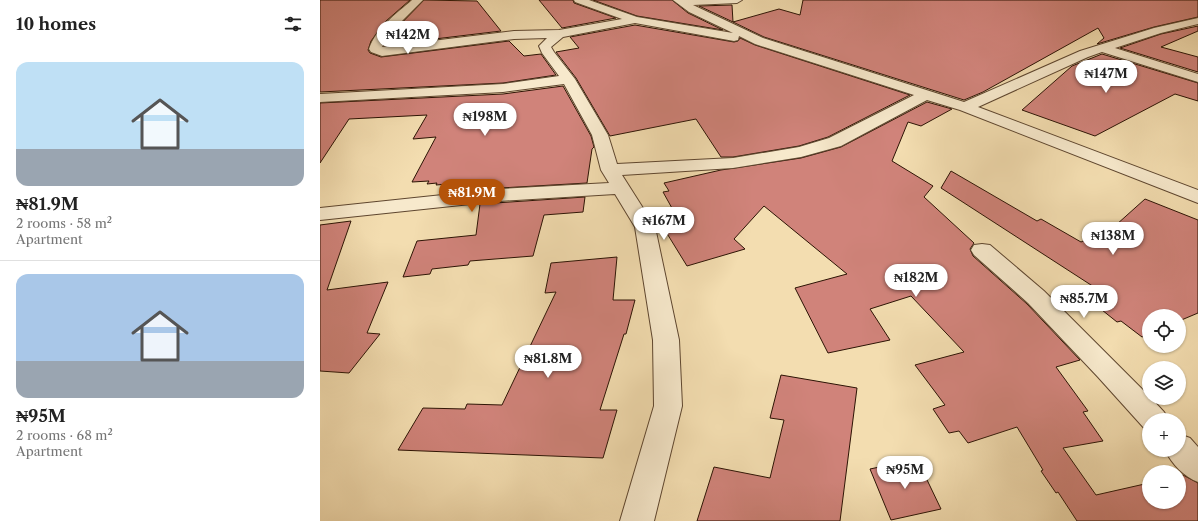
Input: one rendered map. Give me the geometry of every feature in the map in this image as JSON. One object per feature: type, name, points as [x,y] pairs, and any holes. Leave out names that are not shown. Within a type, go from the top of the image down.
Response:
[{"type":"street","points":[[418,0],[382,34],[376,42],[375,49],[382,52],[514,35],[552,40],[635,20]]},
{"type":"street","points":[[579,0],[635,20],[759,41],[965,106],[1198,197]]},
{"type":"street","points":[[680,2],[737,0]]},
{"type":"street","points":[[680,2],[759,41]]},
{"type":"street","points":[[965,106],[1084,54],[1158,30],[1194,23]]},
{"type":"street","points":[[514,35],[552,40]]},
{"type":"street","points":[[552,40],[548,53],[568,79],[600,135],[610,170],[645,227],[666,340],[668,406],[637,521]]},
{"type":"street","points":[[1102,48],[1198,78]]},
{"type":"street","points":[[320,98],[503,88],[568,79]]},
{"type":"street","points":[[610,170],[732,163],[801,152],[835,142],[927,94]]},
{"type":"street","points":[[320,214],[499,195],[621,188]]},
{"type":"street","points":[[982,250],[1036,297],[1108,370],[1148,413]]},
{"type":"street","points":[[1186,455],[1198,468]]},
{"type":"building","points":[[320,0],[410,0],[386,21],[371,41],[368,50],[370,53],[381,57],[509,41],[524,56],[541,54],[556,75],[503,83],[320,92]]},
{"type":"building","points":[[424,0],[477,1],[501,31],[385,45],[392,33]]},
{"type":"building","points":[[539,0],[573,0],[574,3],[616,18],[562,28]]},
{"type":"building","points":[[593,0],[672,0],[688,13],[723,30],[637,16]]},
{"type":"building","points":[[803,0],[1198,0],[1198,17],[1154,27],[1097,44],[1104,38],[1098,28],[983,92],[964,100],[764,37],[733,22],[779,9],[800,15]]},
{"type":"building","points":[[732,5],[733,22],[699,6]]},
{"type":"building","points":[[635,25],[734,42],[738,41],[740,38],[755,45],[910,95],[828,137],[799,146],[733,157],[721,157],[696,119],[610,136],[576,78],[556,52],[579,48],[570,37]]},
{"type":"building","points":[[1198,26],[1198,31],[1161,47],[1198,57],[1198,72],[1120,48],[1161,34]]},
{"type":"building","points":[[1102,54],[1198,83],[1198,101],[1175,94],[1095,136],[1022,110],[1072,66]]},
{"type":"building","points":[[563,86],[591,136],[594,147],[592,149],[587,183],[483,189],[484,181],[436,185],[437,183],[427,184],[429,181],[412,182],[436,137],[413,139],[427,115],[349,119],[320,163],[320,103],[503,94]]},
{"type":"building","points":[[927,102],[952,109],[921,126],[908,122],[892,161],[933,186],[924,197],[974,243],[970,249],[973,256],[1027,304],[1080,360],[1056,367],[1088,411],[1083,412],[1103,441],[1063,448],[1096,495],[1142,485],[1142,509],[1186,509],[1186,477],[1198,483],[1198,521],[1077,521],[1058,492],[1056,493],[1041,471],[1043,470],[1017,427],[968,443],[959,431],[949,433],[933,409],[945,405],[915,365],[964,352],[911,296],[870,309],[890,340],[828,353],[795,288],[847,274],[764,206],[734,239],[745,249],[687,266],[655,214],[673,210],[663,192],[669,191],[664,183],[721,170],[801,158],[841,147]]},
{"type":"building","points":[[951,171],[1037,221],[1041,219],[1081,242],[1090,238],[1097,242],[1145,199],[1198,220],[1198,313],[1186,318],[1186,309],[1142,309],[1142,337],[1121,321],[1117,322],[1092,302],[1108,296],[941,188]]},
{"type":"building","points":[[585,197],[583,212],[544,215],[533,256],[470,261],[468,265],[432,269],[430,274],[403,277],[417,241],[476,235],[480,204]]},
{"type":"building","points":[[351,221],[327,290],[388,282],[367,333],[380,334],[349,373],[320,371],[320,225]]},
{"type":"building","points":[[617,257],[613,300],[635,300],[626,334],[624,334],[600,410],[617,410],[603,458],[398,450],[423,408],[465,409],[467,404],[502,405],[556,292],[545,293],[551,263]]},
{"type":"building","points":[[781,375],[857,388],[840,521],[697,521],[714,467],[770,478],[784,420],[770,418]]},
{"type":"building","points":[[917,459],[941,509],[891,520],[870,469]]}]
